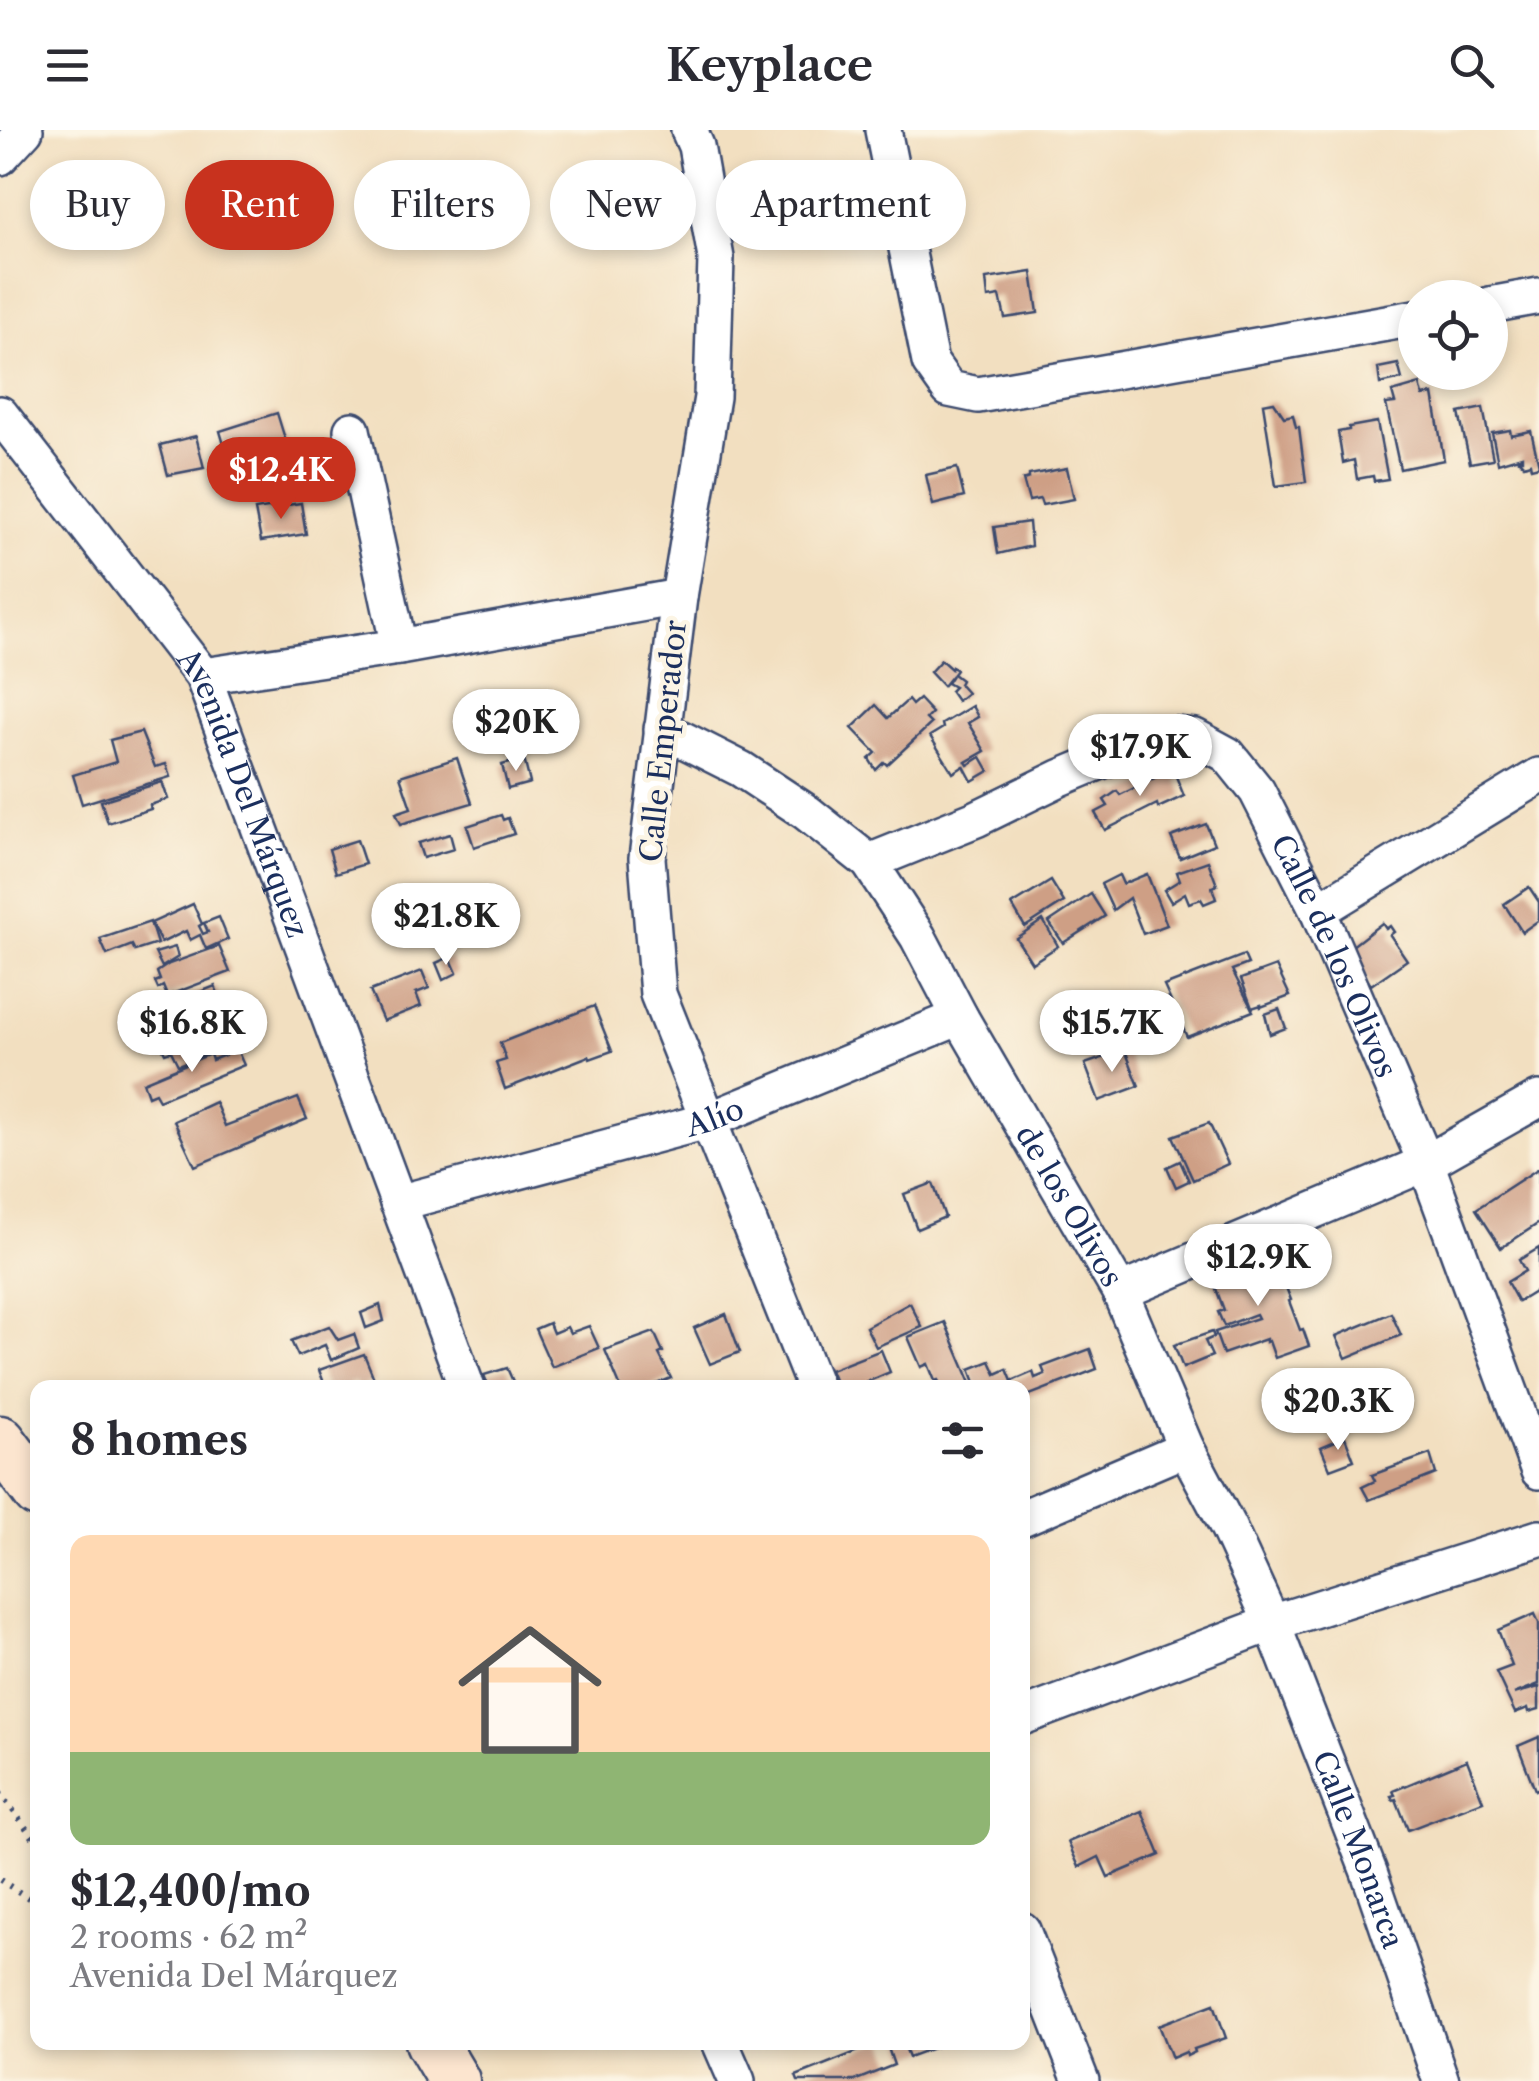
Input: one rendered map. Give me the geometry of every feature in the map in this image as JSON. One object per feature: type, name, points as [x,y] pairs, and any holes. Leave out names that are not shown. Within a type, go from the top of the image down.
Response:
[{"type":"street","points":[[0,157],[25,130]]},
{"type":"street","name":"Calle Emperador","points":[[689,130],[696,146],[716,258],[712,397],[679,597],[647,858],[658,994],[812,1380]]},
{"type":"street","points":[[883,130],[930,362],[950,389],[978,395],[1398,321]]},
{"type":"street","points":[[1508,302],[1539,296]]},
{"type":"street","name":"Avenida Del Márquez","points":[[0,414],[203,676],[465,1380]]},
{"type":"street","points":[[352,430],[398,647]]},
{"type":"street","points":[[203,676],[398,647],[679,597]]},
{"type":"street","name":"de los Olivos","points":[[662,728],[741,769],[806,812],[870,862],[918,937],[960,1017],[1120,1292],[1186,1448],[1272,1623]]},
{"type":"street","name":"Calle de los Olivos","points":[[870,862],[1146,742],[1184,736],[1228,755],[1257,792],[1318,912],[1426,1164],[1539,1471]]},
{"type":"street","points":[[1318,912],[1539,776]]},
{"type":"street","name":"Alío","points":[[398,1203],[706,1121],[960,1017]]},
{"type":"street","points":[[1120,1292],[1426,1164],[1539,1099]]},
{"type":"street","points":[[0,1441],[30,1481]]},
{"type":"street","points":[[1030,1515],[1186,1448]]},
{"type":"street","points":[[1030,1714],[1272,1623],[1539,1538]]},
{"type":"street","name":"Calle Monarca","points":[[1272,1623],[1370,1872],[1441,2081]]},
{"type":"street","points":[[1030,1951],[1080,2081]]},
{"type":"street","points":[[436,2050],[454,2081]]},
{"type":"street","points":[[723,2050],[737,2081]]},
{"type":"path","points":[[0,1793],[30,1833]]},
{"type":"path","points":[[0,1880],[30,1899]]},
{"type":"building","points":[[1032,272],[1038,313],[1005,318],[1000,296],[988,298],[986,279]]},
{"type":"building","points":[[1398,364],[1398,380],[1380,384],[1378,368]]},
{"type":"building","points":[[1422,390],[1423,396],[1433,394],[1444,460],[1400,469],[1386,404],[1395,403],[1392,392]]},
{"type":"building","points":[[1274,402],[1284,417],[1293,415],[1299,427],[1306,482],[1276,486],[1263,404]]},
{"type":"building","points":[[1483,408],[1493,459],[1470,463],[1459,413]]},
{"type":"building","points":[[277,413],[290,455],[260,460],[257,449],[228,458],[220,431]]},
{"type":"building","points":[[1377,422],[1388,479],[1357,479],[1354,460],[1343,463],[1338,432]]},
{"type":"building","points":[[1510,430],[1511,435],[1531,431],[1539,466],[1524,465],[1518,459],[1522,456],[1498,463],[1492,433]]},
{"type":"building","points":[[196,436],[204,468],[168,475],[160,445]]},
{"type":"building","points":[[281,458],[286,484],[233,495],[228,468]]},
{"type":"building","points":[[957,468],[964,497],[933,505],[926,475]]},
{"type":"building","points":[[1067,468],[1074,499],[1042,505],[1040,499],[1029,501],[1023,480],[1029,475]]},
{"type":"building","points":[[301,503],[306,534],[261,541],[255,510]]},
{"type":"building","points":[[1029,522],[1031,546],[998,554],[994,527]]},
{"type":"building","points":[[941,660],[956,670],[953,674],[967,693],[957,701],[950,691],[954,687],[947,683],[952,675],[943,686],[930,672]]},
{"type":"building","points":[[919,699],[932,713],[926,719],[931,724],[887,765],[884,762],[876,770],[869,759],[876,753],[852,728],[876,705],[888,718],[908,700],[912,705]]},
{"type":"building","points":[[972,706],[978,717],[968,723],[985,751],[966,762],[968,765],[981,757],[989,771],[972,781],[964,766],[953,773],[930,736]]},
{"type":"building","points":[[141,732],[155,767],[166,764],[170,777],[82,804],[73,775],[116,762],[110,740]]},
{"type":"building","points":[[457,758],[472,803],[401,824],[396,813],[411,808],[400,776]]},
{"type":"building","points":[[524,759],[530,783],[508,789],[502,765]]},
{"type":"building","points":[[1173,769],[1184,796],[1158,808],[1157,804],[1105,830],[1095,813],[1108,806],[1104,800]]},
{"type":"building","points":[[162,782],[168,799],[108,823],[101,801]]},
{"type":"building","points":[[501,815],[503,820],[508,818],[514,834],[474,847],[467,826]]},
{"type":"building","points":[[1206,824],[1214,844],[1180,858],[1171,837]]},
{"type":"building","points":[[450,834],[454,849],[423,858],[418,843]]},
{"type":"building","points":[[357,840],[365,864],[336,873],[329,849]]},
{"type":"building","points":[[1208,861],[1217,885],[1212,887],[1216,899],[1204,904],[1201,899],[1189,903],[1185,893],[1171,902],[1164,890],[1180,880],[1177,872]]},
{"type":"building","points":[[1147,874],[1167,925],[1143,934],[1129,898],[1113,910],[1101,884],[1119,875],[1123,884]]},
{"type":"building","points":[[1051,881],[1064,902],[1025,927],[1012,905]]},
{"type":"building","points":[[1529,887],[1539,902],[1539,920],[1522,932],[1504,904]]},
{"type":"building","points":[[1091,894],[1105,916],[1063,943],[1049,922]]},
{"type":"building","points":[[193,904],[203,934],[208,932],[204,923],[219,917],[228,939],[206,949],[200,935],[190,940],[186,931],[161,943],[151,923]]},
{"type":"building","points":[[1043,920],[1058,946],[1032,963],[1016,938]]},
{"type":"building","points":[[150,922],[157,944],[135,951],[132,945],[107,955],[100,939]]},
{"type":"building","points":[[1382,923],[1386,929],[1390,926],[1394,932],[1390,935],[1407,960],[1371,985],[1347,950]]},
{"type":"building","points":[[219,946],[230,972],[167,996],[163,986],[158,989],[157,972]]},
{"type":"building","points":[[175,947],[178,957],[162,967],[155,953]]},
{"type":"building","points":[[1244,955],[1248,964],[1232,970],[1253,1011],[1187,1037],[1164,986]]},
{"type":"building","points":[[450,957],[457,973],[443,980],[436,963]]},
{"type":"building","points":[[1276,966],[1290,996],[1252,1008],[1241,979]]},
{"type":"building","points":[[422,971],[429,988],[416,993],[421,1006],[383,1021],[370,991]]},
{"type":"building","points":[[215,986],[225,1011],[215,1015],[217,1019],[225,1015],[235,1043],[178,1065],[171,1051],[165,1053],[160,1043],[174,1034],[167,1034],[162,1022],[169,1019],[163,1004]]},
{"type":"building","points":[[594,1006],[612,1051],[505,1089],[496,1063],[506,1060],[500,1043]]},
{"type":"building","points":[[1279,1009],[1286,1028],[1270,1034],[1265,1014]]},
{"type":"building","points":[[252,1016],[259,1034],[237,1042],[231,1026],[235,1024],[233,1018]]},
{"type":"building","points":[[237,1050],[244,1065],[159,1100],[155,1093],[148,1096],[143,1082],[210,1054],[212,1060]]},
{"type":"building","points":[[1125,1050],[1139,1086],[1099,1101],[1085,1064]]},
{"type":"building","points":[[298,1098],[307,1119],[195,1166],[174,1121],[215,1102],[225,1126]]},
{"type":"building","points":[[1209,1123],[1228,1164],[1193,1180],[1173,1136]]},
{"type":"building","points":[[1180,1161],[1189,1181],[1176,1187],[1167,1167]]},
{"type":"building","points":[[1539,1168],[1539,1223],[1501,1248],[1476,1209]]},
{"type":"building","points":[[933,1183],[945,1217],[917,1229],[904,1194]]},
{"type":"building","points":[[1539,1248],[1539,1289],[1518,1302],[1507,1282],[1525,1271],[1519,1260]]},
{"type":"building","points":[[1273,1255],[1309,1346],[1275,1358],[1266,1339],[1223,1354],[1215,1332],[1258,1318],[1256,1314],[1224,1326],[1218,1312],[1224,1310],[1212,1278]]},
{"type":"building","points":[[910,1303],[922,1327],[876,1347],[866,1327]]},
{"type":"building","points":[[380,1305],[384,1321],[366,1328],[361,1313]]},
{"type":"building","points":[[1391,1313],[1401,1335],[1346,1358],[1336,1336]]},
{"type":"building","points":[[726,1314],[740,1352],[710,1364],[694,1328]]},
{"type":"building","points":[[945,1322],[970,1380],[935,1380],[928,1364],[921,1367],[908,1337]]},
{"type":"building","points":[[549,1323],[553,1333],[567,1327],[570,1333],[589,1326],[599,1348],[552,1367],[535,1329]]},
{"type":"building","points":[[329,1326],[338,1340],[354,1334],[359,1348],[331,1360],[325,1345],[298,1356],[291,1341]]},
{"type":"building","points":[[654,1332],[671,1378],[618,1380],[605,1350]]},
{"type":"building","points":[[1212,1332],[1214,1337],[1205,1341],[1212,1356],[1183,1368],[1174,1345]]},
{"type":"building","points":[[1090,1349],[1097,1369],[1030,1395],[1030,1380],[1014,1380],[1033,1372],[1035,1378],[1045,1374],[1042,1367]]},
{"type":"building","points":[[881,1350],[890,1372],[872,1380],[834,1380],[830,1370]]},
{"type":"building","points":[[364,1354],[375,1380],[323,1380],[319,1370]]},
{"type":"building","points":[[990,1361],[996,1374],[1007,1369],[1012,1380],[974,1380],[970,1369]]},
{"type":"building","points":[[507,1368],[512,1380],[486,1380],[484,1375]]},
{"type":"building","points":[[1345,1437],[1354,1460],[1330,1469],[1321,1447]]},
{"type":"building","points":[[1430,1454],[1436,1474],[1369,1500],[1362,1487],[1375,1481],[1372,1475]]},
{"type":"building","points":[[1535,1614],[1539,1623],[1539,1684],[1514,1694],[1539,1687],[1539,1709],[1515,1713],[1496,1672],[1512,1666],[1498,1630]]},
{"type":"building","points":[[1539,1737],[1539,1788],[1535,1790],[1518,1746]]},
{"type":"building","points":[[1467,1760],[1483,1801],[1408,1830],[1396,1799],[1391,1796],[1395,1795],[1393,1791]]},
{"type":"building","points":[[1142,1811],[1160,1855],[1108,1877],[1099,1857],[1079,1867],[1068,1842]]},
{"type":"building","points":[[1214,2004],[1226,2038],[1194,2049],[1187,2056],[1186,2052],[1172,2058],[1159,2025]]},
{"type":"building","points":[[861,2050],[889,2050],[894,2065],[854,2081],[798,2081],[796,2076]]},
{"type":"building","points":[[906,2050],[928,2050],[909,2057]]}]
